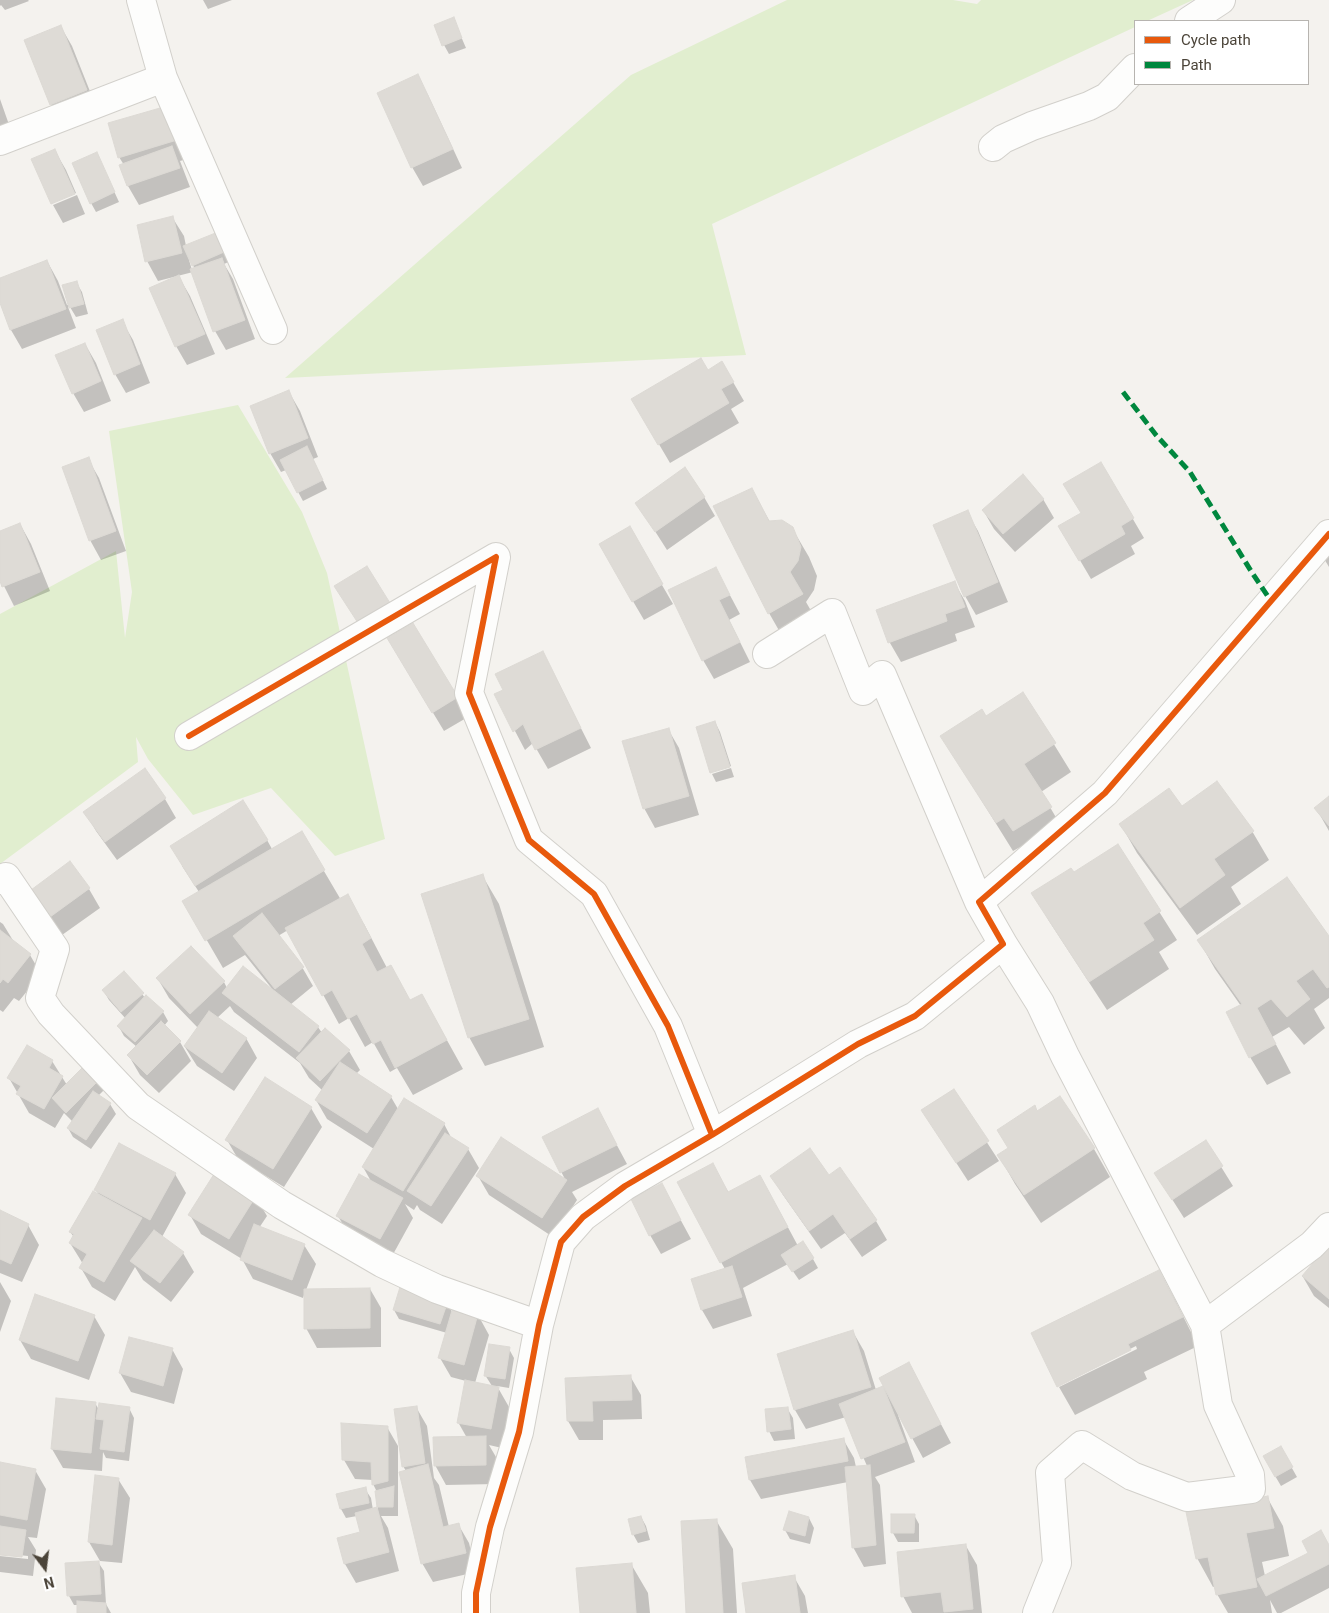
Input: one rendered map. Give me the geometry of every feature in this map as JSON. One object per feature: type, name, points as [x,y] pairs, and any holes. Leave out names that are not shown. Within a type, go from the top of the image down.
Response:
[{"type":"street","points":[[141,0],[163,78],[273,330]]},
{"type":"street","points":[[1191,20],[1221,0]]},
{"type":"street","points":[[993,146],[1003,139],[1032,126],[1108,98],[1134,69]]},
{"type":"street","points":[[0,141],[163,78]]},
{"type":"street","points":[[979,902],[1105,793],[1329,534]]},
{"type":"street","points":[[189,736],[496,557],[469,693],[530,840],[594,894],[668,1026],[712,1135]]},
{"type":"street","points":[[767,654],[832,613],[863,691],[882,675],[979,902],[1040,1003],[1065,1056],[1205,1325],[1218,1405],[1250,1475],[1251,1489],[1187,1497],[1132,1476],[1082,1445],[1050,1474],[1057,1563],[1037,1613]]},
{"type":"street","points":[[0,880],[6,876],[55,949],[40,998],[51,1014],[138,1106],[282,1205],[382,1263],[438,1289],[539,1325]]},
{"type":"street","points":[[476,1613],[476,1593],[490,1527],[519,1432],[539,1325],[561,1242],[583,1217],[626,1186],[858,1044],[915,1016],[1003,944]]},
{"type":"street","points":[[1205,1325],[1312,1245],[1329,1227]]},
{"type":"green space","points":[[787,0],[953,0],[977,4],[981,0],[1193,0],[1149,20],[1134,20],[1134,27],[712,224],[746,355],[285,378],[631,75]]},
{"type":"green space","points":[[238,405],[302,512],[327,573],[385,839],[335,856],[271,788],[193,815],[148,759],[136,737],[138,762],[0,864],[0,614],[116,551],[125,638],[132,592],[109,431]]},
{"type":"building","points":[[454,17],[462,38],[442,46],[434,25]]},
{"type":"building","points":[[61,25],[87,90],[50,105],[24,40]]},
{"type":"building","points":[[418,74],[453,149],[411,168],[377,93]]},
{"type":"building","points":[[167,106],[177,140],[118,158],[108,123]]},
{"type":"building","points":[[172,146],[180,168],[127,186],[119,165]]},
{"type":"building","points":[[55,149],[75,194],[51,204],[31,159]]},
{"type":"building","points":[[97,152],[115,192],[90,204],[72,163]]},
{"type":"building","points":[[173,216],[182,253],[145,262],[137,225]]},
{"type":"building","points":[[223,230],[231,249],[192,266],[183,246]]},
{"type":"building","points":[[222,258],[245,320],[213,332],[190,269]]},
{"type":"building","points":[[47,260],[66,309],[10,330],[0,303],[0,278]]},
{"type":"building","points":[[179,275],[205,334],[175,347],[149,288]]},
{"type":"building","points":[[77,281],[84,304],[69,308],[62,285]]},
{"type":"building","points":[[123,319],[140,364],[114,375],[96,330]]},
{"type":"building","points":[[85,343],[101,381],[72,394],[55,355]]},
{"type":"building","points":[[701,358],[708,370],[722,361],[734,382],[721,389],[729,403],[658,445],[631,399]]},
{"type":"building","points":[[289,390],[308,438],[269,454],[250,406]]},
{"type":"building","points":[[307,446],[323,480],[297,493],[280,460]]},
{"type":"building","points":[[89,457],[116,531],[89,541],[62,467]]},
{"type":"building","points":[[1101,462],[1134,518],[1121,526],[1125,534],[1079,561],[1058,526],[1081,513],[1063,484]]},
{"type":"building","points":[[685,467],[705,497],[655,532],[635,503]]},
{"type":"building","points":[[1023,474],[1044,499],[1003,534],[982,510]]},
{"type":"building","points":[[752,488],[769,521],[782,520],[793,527],[801,547],[798,561],[790,572],[803,594],[768,614],[713,506]]},
{"type":"building","points":[[968,510],[998,582],[964,597],[933,525]]},
{"type":"building","points":[[20,523],[40,572],[2,587],[0,581],[0,531]]},
{"type":"building","points":[[630,526],[663,584],[632,602],[599,544]]},
{"type":"building","points":[[367,566],[390,603],[358,623],[334,586]]},
{"type":"building","points":[[716,567],[730,595],[719,600],[740,642],[702,661],[668,590]]},
{"type":"building","points":[[955,581],[965,607],[945,614],[947,621],[888,643],[876,610]]},
{"type":"building","points":[[413,623],[458,697],[432,713],[387,638]]},
{"type":"building","points":[[543,651],[581,728],[535,750],[523,724],[513,732],[494,694],[503,690],[495,674]]},
{"type":"building","points":[[1023,692],[1056,743],[1024,764],[1052,807],[1013,831],[1004,818],[996,823],[940,736],[982,709],[986,716]]},
{"type":"building","points":[[715,721],[730,767],[710,773],[696,727]]},
{"type":"building","points":[[669,728],[689,796],[643,809],[622,741]]},
{"type":"building","points":[[145,768],[166,798],[105,842],[83,812]]},
{"type":"building","points":[[1217,781],[1254,831],[1214,859],[1225,875],[1180,908],[1119,824],[1169,788],[1182,806]]},
{"type":"building","points":[[1329,796],[1329,826],[1314,808]]},
{"type":"building","points":[[243,800],[268,840],[195,886],[170,846]]},
{"type":"building","points":[[302,831],[325,870],[205,941],[182,901]]},
{"type":"building","points":[[1118,844],[1161,911],[1143,923],[1154,940],[1089,982],[1031,893],[1071,868],[1074,872]]},
{"type":"building","points":[[70,861],[90,888],[50,917],[31,890]]},
{"type":"building","points":[[483,874],[529,1019],[468,1038],[421,894]]},
{"type":"building","points":[[1287,877],[1329,936],[1329,987],[1327,988],[1313,969],[1296,981],[1310,999],[1287,1017],[1271,999],[1257,1008],[1276,1044],[1249,1058],[1226,1012],[1242,1004],[1197,940]]},
{"type":"building","points":[[348,894],[371,938],[362,944],[377,972],[391,965],[410,1000],[422,994],[447,1040],[395,1068],[381,1040],[373,1044],[357,1014],[348,1019],[332,990],[322,996],[285,928]]},
{"type":"building","points":[[262,913],[304,967],[275,989],[233,936]]},
{"type":"building","points":[[0,930],[31,954],[8,983],[3,979],[0,983]]},
{"type":"building","points":[[191,946],[225,981],[190,1014],[156,978]]},
{"type":"building","points":[[243,966],[319,1026],[299,1052],[222,993]]},
{"type":"building","points":[[124,971],[144,993],[121,1012],[102,990]]},
{"type":"building","points":[[146,995],[164,1011],[135,1042],[117,1026]]},
{"type":"building","points":[[209,1011],[247,1038],[222,1073],[184,1046]]},
{"type":"building","points":[[161,1021],[181,1041],[147,1075],[127,1055]]},
{"type":"building","points":[[325,1028],[350,1050],[320,1081],[296,1058]]},
{"type":"building","points":[[27,1045],[53,1060],[49,1068],[63,1076],[44,1109],[16,1094],[21,1086],[7,1078]]},
{"type":"building","points":[[88,1062],[102,1077],[66,1113],[52,1098]]},
{"type":"building","points":[[340,1062],[392,1096],[367,1133],[315,1100]]},
{"type":"building","points":[[265,1077],[312,1107],[273,1169],[225,1140]]},
{"type":"building","points":[[954,1089],[989,1141],[956,1163],[921,1110]]},
{"type":"building","points":[[93,1091],[111,1103],[86,1140],[67,1128]]},
{"type":"building","points":[[1060,1096],[1095,1148],[1024,1195],[997,1155],[1008,1148],[997,1130],[1035,1105],[1037,1111]]},
{"type":"building","points":[[404,1098],[445,1123],[403,1191],[362,1167]]},
{"type":"building","points":[[598,1108],[617,1145],[560,1173],[542,1137]]},
{"type":"building","points":[[445,1133],[469,1148],[431,1206],[407,1191]]},
{"type":"building","points":[[501,1137],[567,1180],[542,1218],[476,1176]]},
{"type":"building","points":[[1206,1140],[1223,1166],[1172,1200],[1154,1173]]},
{"type":"building","points":[[119,1143],[176,1173],[150,1220],[94,1190]]},
{"type":"building","points":[[810,1148],[829,1175],[840,1167],[877,1220],[850,1239],[833,1214],[809,1231],[770,1176]]},
{"type":"building","points":[[713,1163],[728,1192],[760,1175],[788,1227],[720,1263],[677,1182]]},
{"type":"building","points":[[216,1171],[256,1196],[229,1239],[188,1215]]},
{"type":"building","points":[[359,1174],[403,1198],[380,1239],[336,1216]]},
{"type":"building","points":[[662,1183],[681,1220],[649,1236],[631,1199]]},
{"type":"building","points":[[93,1191],[142,1218],[104,1282],[79,1268],[87,1254],[69,1243],[74,1234],[69,1232]]},
{"type":"building","points":[[0,1210],[29,1224],[11,1264],[0,1259]]},
{"type":"building","points":[[254,1224],[305,1244],[292,1280],[240,1260]]},
{"type":"building","points":[[154,1230],[184,1252],[160,1283],[130,1261]]},
{"type":"building","points":[[803,1241],[814,1258],[792,1272],[781,1255]]},
{"type":"building","points":[[1329,1244],[1329,1299],[1302,1276]]},
{"type":"building","points":[[732,1266],[742,1297],[701,1310],[691,1279]]},
{"type":"building","points":[[1159,1270],[1183,1317],[1128,1344],[1131,1350],[1057,1387],[1031,1333]]},
{"type":"building","points":[[400,1287],[448,1301],[440,1324],[393,1310]]},
{"type":"building","points":[[370,1288],[370,1328],[304,1329],[304,1289]]},
{"type":"building","points":[[35,1294],[95,1315],[78,1361],[19,1340]]},
{"type":"building","points":[[453,1307],[478,1314],[464,1365],[438,1358]]},
{"type":"building","points":[[853,1330],[871,1387],[794,1410],[777,1354]]},
{"type":"building","points":[[129,1337],[173,1348],[163,1386],[119,1373]]},
{"type":"building","points":[[489,1344],[510,1347],[505,1379],[484,1376]]},
{"type":"building","points":[[909,1362],[941,1424],[911,1439],[879,1378]]},
{"type":"building","points":[[631,1375],[632,1400],[592,1401],[593,1421],[567,1421],[565,1378]]},
{"type":"building","points":[[465,1380],[499,1387],[491,1429],[457,1423]]},
{"type":"building","points":[[883,1386],[905,1442],[861,1459],[839,1404]]},
{"type":"building","points":[[56,1398],[96,1402],[91,1453],[51,1449]]},
{"type":"building","points":[[99,1403],[130,1407],[124,1452],[100,1449],[104,1420],[96,1419]]},
{"type":"building","points":[[417,1406],[425,1463],[402,1467],[394,1409]]},
{"type":"building","points":[[788,1407],[791,1429],[767,1432],[765,1409]]},
{"type":"building","points":[[341,1423],[388,1426],[388,1481],[372,1485],[371,1462],[342,1460]]},
{"type":"building","points":[[486,1436],[486,1465],[434,1466],[433,1437]]},
{"type":"building","points":[[844,1438],[848,1461],[749,1480],[745,1457]]},
{"type":"building","points":[[1281,1446],[1293,1467],[1275,1477],[1263,1456]]},
{"type":"building","points":[[0,1462],[36,1469],[27,1520],[0,1515]]},
{"type":"building","points":[[428,1464],[443,1527],[459,1523],[466,1553],[421,1564],[399,1472]]},
{"type":"building","points":[[870,1465],[876,1545],[852,1548],[845,1467]]},
{"type":"building","points":[[95,1475],[119,1478],[112,1545],[88,1542]]},
{"type":"building","points":[[394,1486],[393,1507],[377,1507],[375,1491]]},
{"type":"building","points":[[366,1487],[369,1503],[340,1509],[336,1494]]},
{"type":"building","points":[[1268,1496],[1274,1528],[1246,1533],[1257,1587],[1216,1595],[1208,1557],[1196,1559],[1186,1512]]},
{"type":"building","points":[[377,1507],[389,1552],[344,1564],[337,1538],[360,1532],[355,1513]]},
{"type":"building","points":[[789,1511],[809,1517],[805,1536],[783,1530]]},
{"type":"building","points":[[891,1514],[915,1514],[914,1533],[891,1533]]},
{"type":"building","points":[[641,1516],[646,1531],[632,1535],[628,1519]]},
{"type":"building","points":[[717,1519],[723,1613],[686,1613],[681,1521]]},
{"type":"building","points":[[0,1526],[26,1530],[22,1557],[0,1555]]},
{"type":"building","points":[[1321,1530],[1329,1545],[1329,1564],[1266,1596],[1257,1579],[1308,1553],[1302,1541]]},
{"type":"building","points":[[966,1544],[973,1609],[944,1612],[941,1592],[901,1597],[897,1552]]},
{"type":"building","points":[[99,1561],[101,1594],[67,1596],[65,1563]]},
{"type":"building","points":[[632,1563],[636,1613],[580,1613],[576,1568]]},
{"type":"building","points":[[795,1575],[800,1613],[746,1613],[742,1583]]},
{"type":"building","points":[[77,1601],[106,1603],[106,1613],[77,1613]]},
{"type":"marked path","points":[[1123,392],[1156,435],[1190,472],[1271,601]]},
{"type":"cycle path","points":[[476,1613],[476,1593],[490,1527],[519,1432],[539,1325],[561,1242],[583,1217],[625,1186],[712,1135],[858,1044],[915,1016],[1003,944],[979,902],[1105,793],[1329,534]]},
{"type":"cycle path","points":[[189,736],[496,557],[469,693],[529,840],[594,894],[668,1026],[712,1135]]}]
